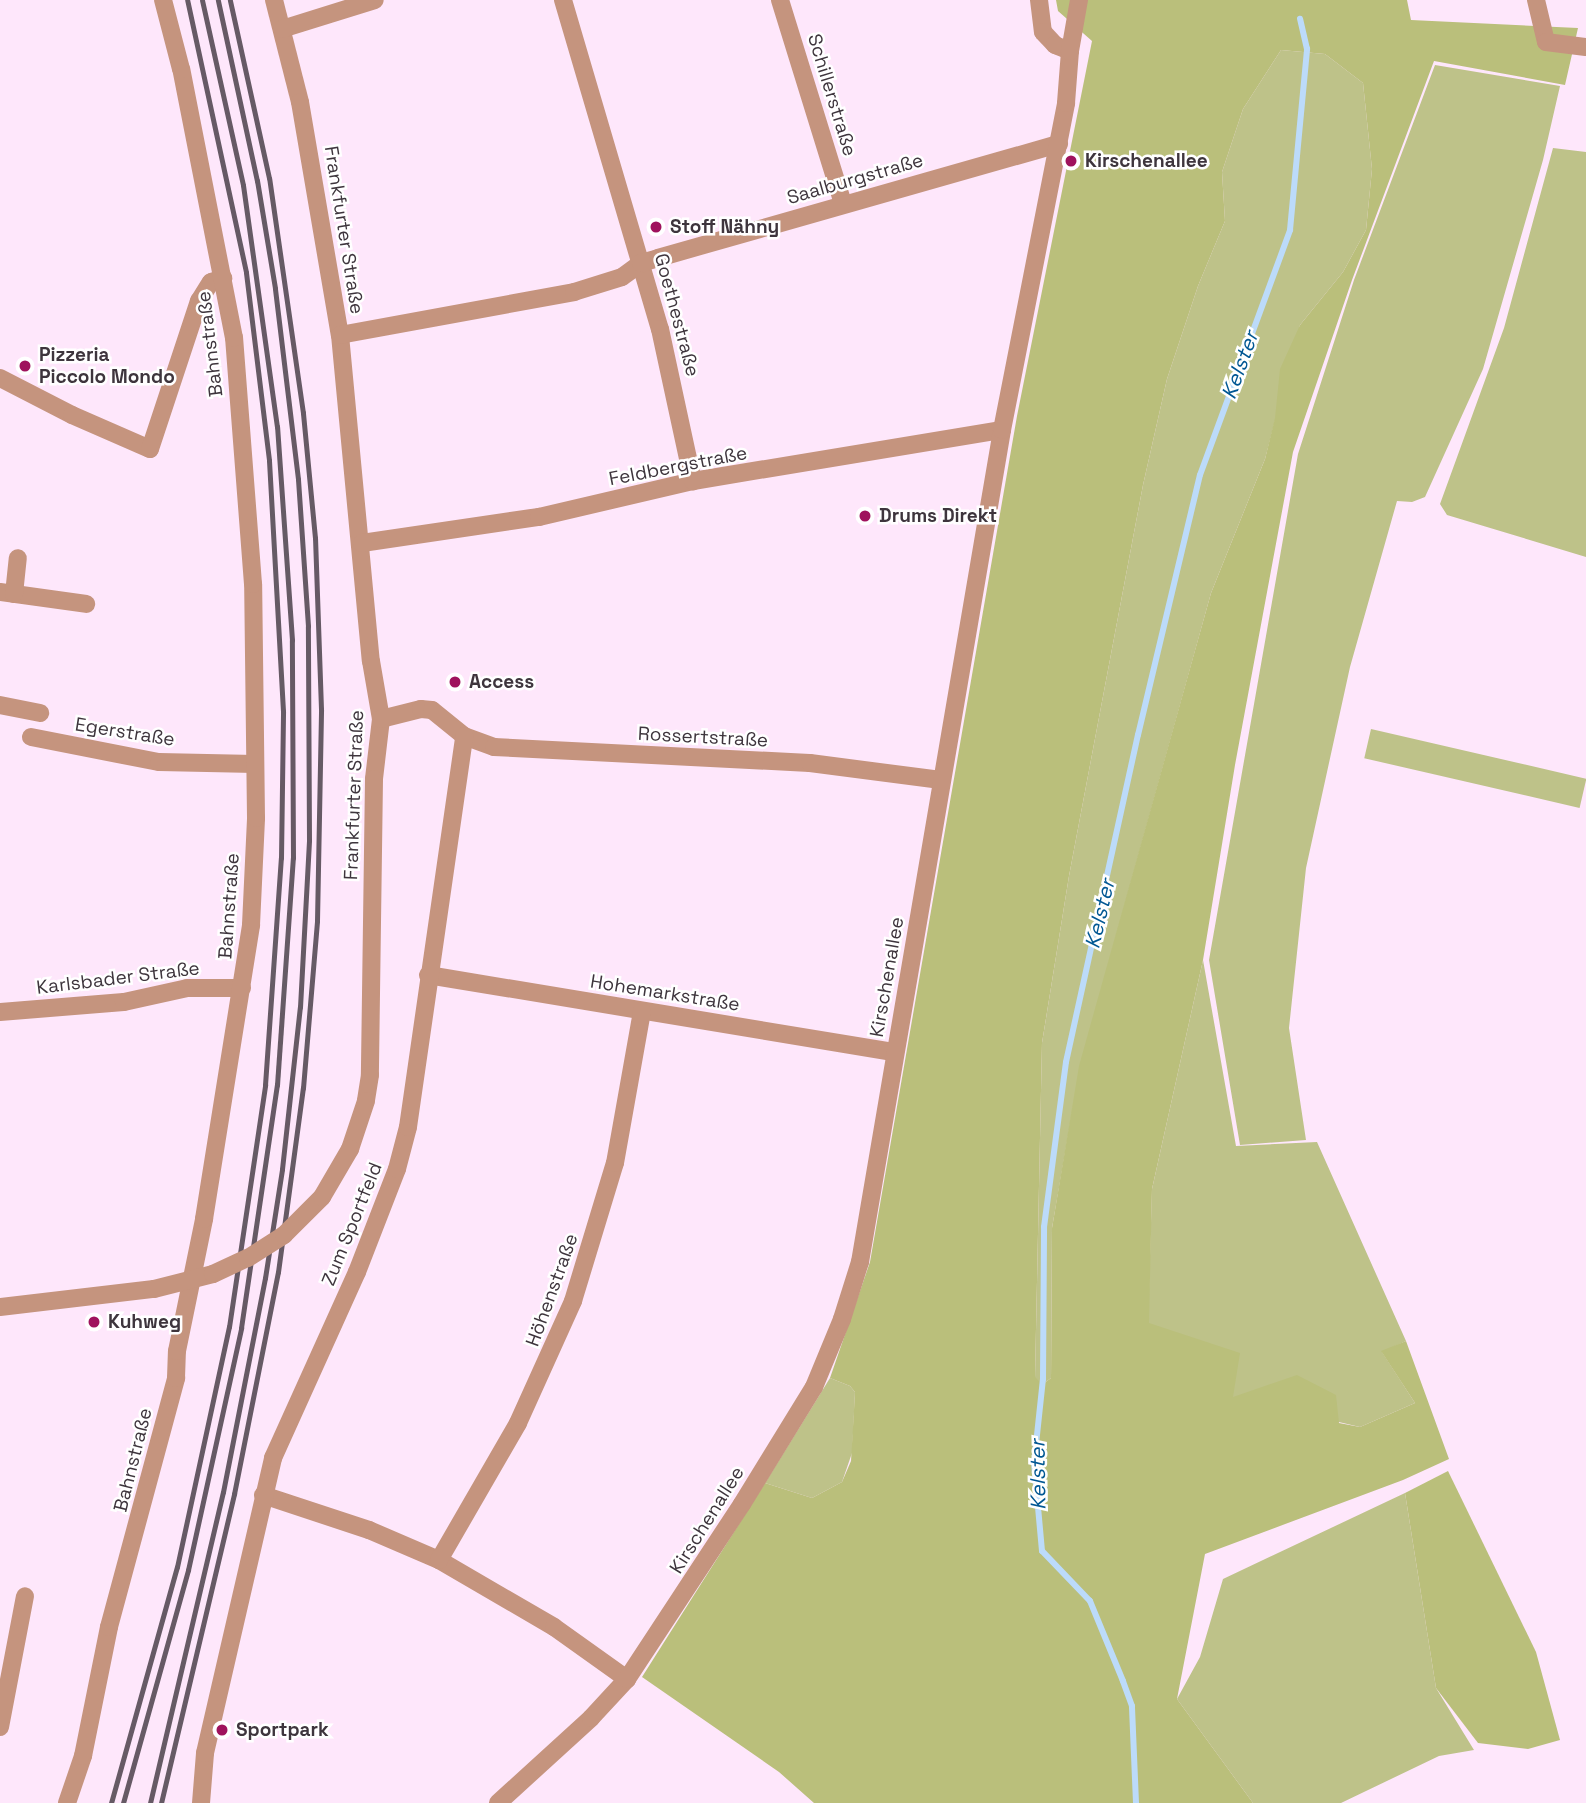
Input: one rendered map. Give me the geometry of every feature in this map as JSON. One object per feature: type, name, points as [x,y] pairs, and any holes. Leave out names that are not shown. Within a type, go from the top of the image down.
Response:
[{"type":"street","name":"Bahnstraße","points":[[67,1803],[83,1756],[109,1627],[176,1378],[182,1325],[204,1219],[251,925],[255,764],[253,584],[234,338],[181,69],[163,0]]},
{"type":"street","name":"Frankfurter Straße","points":[[0,1307],[154,1289],[213,1274],[248,1258],[284,1235],[322,1197],[350,1149],[366,1101],[371,1057],[374,779],[382,719],[371,661],[362,543],[340,335],[318,195],[275,0]]},
{"type":"street","points":[[282,29],[375,0]]},
{"type":"street","name":"Goethestraße","points":[[563,0],[642,263],[672,376],[693,481]]},
{"type":"street","name":"Schillerstraße","points":[[780,0],[844,203]]},
{"type":"street","points":[[1039,0],[1043,32],[1055,45],[1070,51]]},
{"type":"street","name":"Kirschenallee","points":[[498,1803],[591,1718],[627,1679],[742,1504],[823,1369],[860,1262],[1002,430],[1059,144],[1079,0]]},
{"type":"street","points":[[1536,0],[1546,42],[1586,47]]},
{"type":"street","name":"Saalburgstraße","points":[[340,335],[574,292],[622,277],[642,263],[844,203],[1059,144]]},
{"type":"street","points":[[0,378],[72,415],[150,449],[199,301],[211,282],[223,278]]},
{"type":"street","name":"Feldbergstraße","points":[[362,543],[539,517],[693,481],[1002,430]]},
{"type":"street","points":[[18,558],[7,593],[86,604]]},
{"type":"street","points":[[0,705],[40,713]]},
{"type":"street","points":[[382,719],[421,709],[432,710],[464,736]]},
{"type":"street","name":"Rossertstraße","points":[[464,736],[494,747],[810,763],[941,780]]},
{"type":"street","name":"Zum Sportfeld","points":[[201,1803],[205,1754],[262,1495],[279,1437],[357,1272],[397,1170],[408,1127],[464,736]]},
{"type":"street","name":"Egerstraße","points":[[31,737],[159,762],[255,764]]},
{"type":"street","name":"Hohemarkstraße","points":[[428,975],[895,1052]]},
{"type":"street","name":"Karlsbader Straße","points":[[0,1012],[124,1002],[187,988],[242,988]]},
{"type":"street","name":"Höhenstraße","points":[[439,1560],[518,1423],[573,1301],[615,1163],[642,1011]]},
{"type":"street","points":[[262,1495],[369,1530],[439,1560],[554,1627],[627,1679]]},
{"type":"street","points":[[0,1727],[25,1597]]},
{"type":"green space","points":[[1056,0],[1407,0],[1411,20],[1578,28],[1565,85],[1434,61],[1352,280],[1293,452],[1235,765],[1203,960],[1152,1189],[1149,1323],[1240,1353],[1233,1397],[1297,1375],[1336,1395],[1339,1423],[1360,1427],[1415,1403],[1381,1351],[1406,1341],[1449,1459],[1403,1480],[1205,1554],[1177,1699],[1253,1803],[814,1803],[779,1772],[642,1677],[765,1483],[812,1498],[842,1482],[851,1461],[855,1392],[850,1386],[830,1378],[870,1262],[1017,416],[1092,41],[1058,11]],"holes":[[[1281,50],[1325,54],[1363,83],[1372,169],[1366,230],[1343,272],[1300,325],[1280,369],[1275,418],[1265,459],[1211,593],[1079,1066],[1052,1228],[1051,1378],[1043,1384],[1035,1377],[1042,1043],[1069,876],[1143,485],[1167,379],[1198,286],[1225,221],[1222,172],[1243,109]]]},
{"type":"green space","points":[[1281,50],[1325,54],[1363,83],[1372,169],[1366,230],[1343,272],[1300,325],[1265,459],[1211,593],[1080,1066],[1052,1228],[1051,1378],[1043,1384],[1035,1378],[1042,1043],[1069,876],[1143,485],[1167,379],[1198,286],[1225,221],[1222,172],[1243,109]]},
{"type":"green space","points":[[1435,65],[1560,86],[1543,160],[1483,369],[1425,497],[1412,502],[1397,501],[1350,667],[1306,868],[1289,1028],[1306,1140],[1240,1145],[1209,960],[1298,454],[1354,280]]},
{"type":"green space","points":[[1553,148],[1586,152],[1586,557],[1447,515],[1440,504],[1504,328]]},
{"type":"green space","points":[[1371,729],[1586,779],[1580,808],[1364,758]]},
{"type":"green space","points":[[1203,960],[1236,1146],[1317,1142],[1406,1341],[1382,1352],[1415,1403],[1360,1427],[1233,1397],[1148,1323],[1152,1189]]},
{"type":"green space","points":[[830,1378],[850,1386],[855,1392],[852,1453],[842,1482],[812,1498],[765,1483]]},
{"type":"green space","points":[[1448,1471],[1536,1652],[1560,1740],[1528,1749],[1478,1743],[1436,1688],[1405,1493]]},
{"type":"green space","points":[[1405,1493],[1436,1688],[1474,1750],[1439,1756],[1341,1803],[1253,1803],[1177,1699],[1200,1657],[1223,1579]]},
{"type":"waterway","name":"Kelster","points":[[1136,1803],[1132,1706],[1123,1681],[1090,1601],[1042,1551],[1034,1463],[1043,1379],[1044,1227],[1066,1062],[1138,735],[1200,475],[1290,230],[1307,49],[1300,19]]},
{"type":"railway","points":[[111,1803],[177,1567],[229,1327],[265,1085],[281,858],[283,711],[269,460],[246,272],[187,0]]},
{"type":"railway","points":[[123,1803],[188,1570],[241,1328],[277,1085],[293,858],[292,640],[277,427],[243,185],[202,0]]},
{"type":"railway","points":[[150,1803],[223,1492],[265,1278],[282,1169],[300,1007],[309,840],[308,626],[298,479],[275,288],[257,181],[218,0]]},
{"type":"railway","points":[[161,1803],[234,1494],[278,1272],[303,1088],[317,921],[321,709],[315,538],[303,413],[269,178],[230,0]]},
{"type":"place","name":"Kirschenallee","points":[[1071,161]]},
{"type":"place","name":"Stoff Nähny","points":[[656,227]]},
{"type":"place","name":"Pizzeria Piccolo Mondo","points":[[25,366]]},
{"type":"place","name":"Drums Direkt","points":[[865,516]]},
{"type":"place","name":"Access","points":[[455,682]]},
{"type":"place","name":"Kuhweg","points":[[94,1322]]},
{"type":"place","name":"Sportpark","points":[[222,1730]]}]
